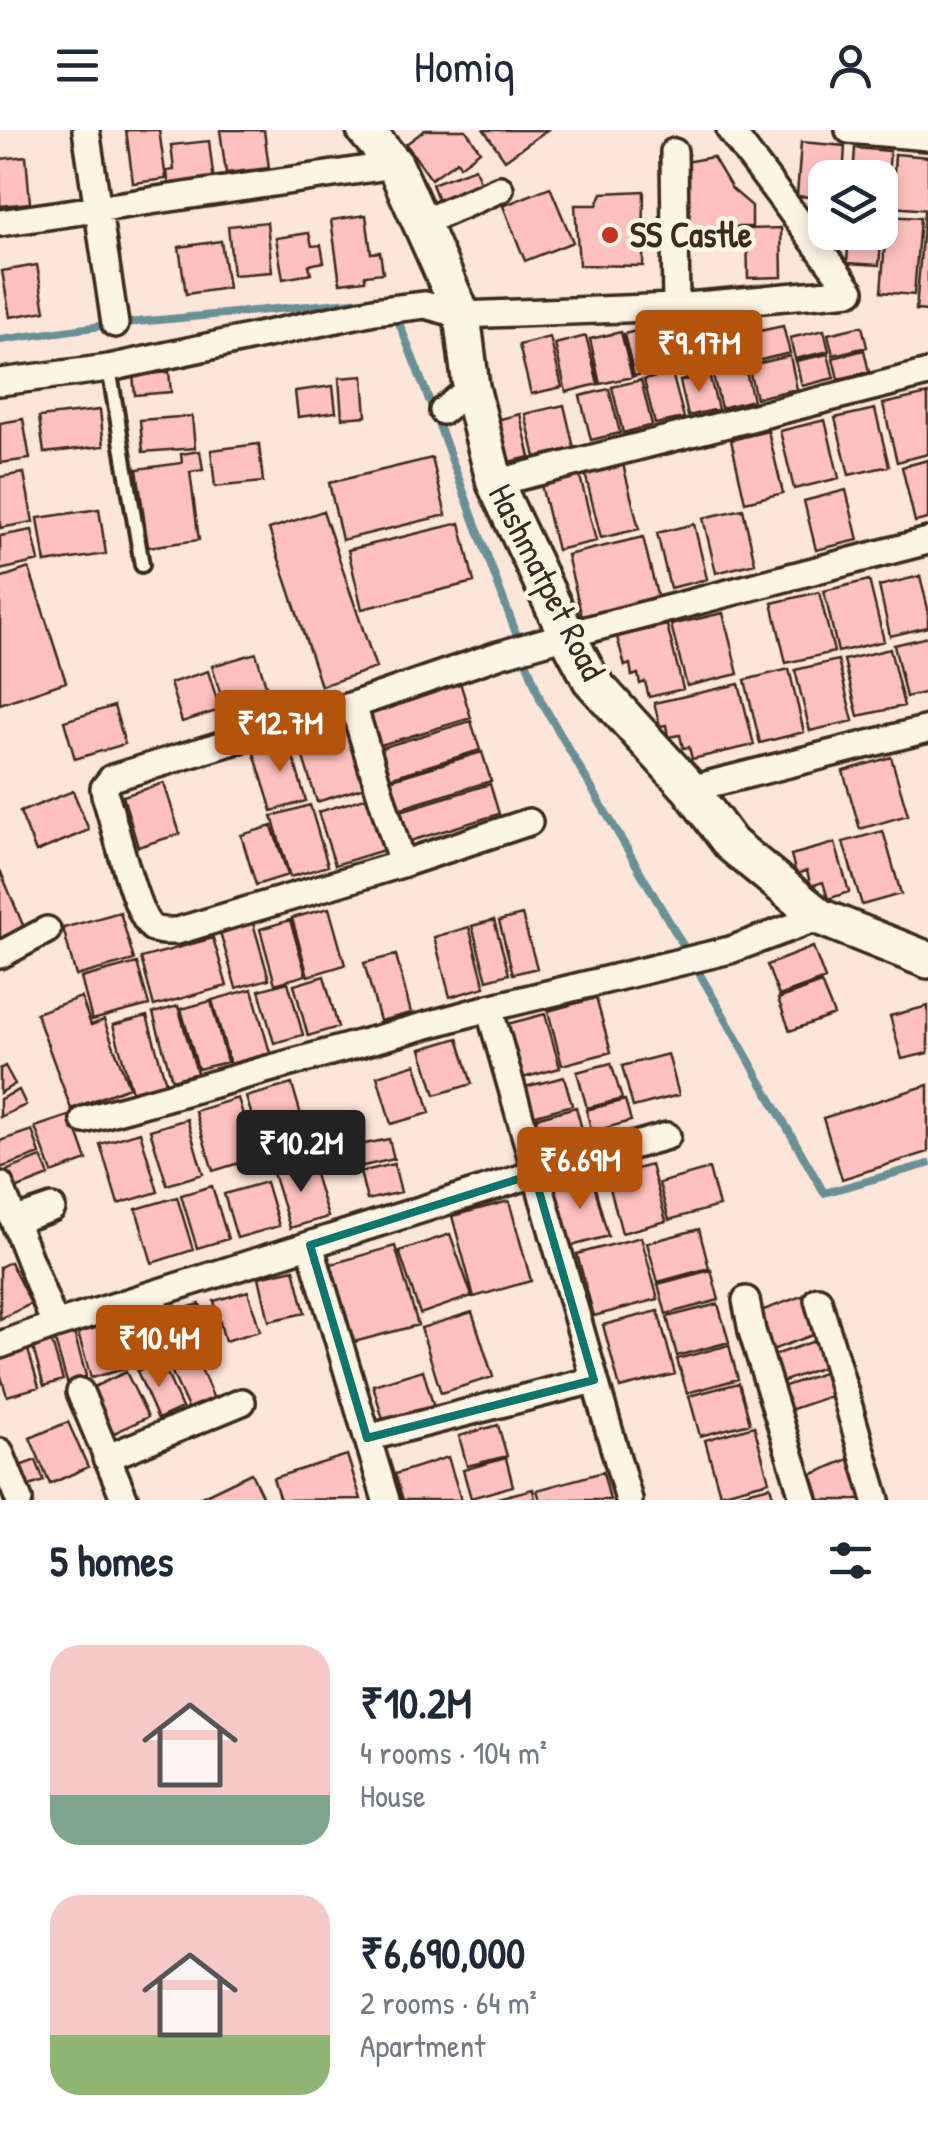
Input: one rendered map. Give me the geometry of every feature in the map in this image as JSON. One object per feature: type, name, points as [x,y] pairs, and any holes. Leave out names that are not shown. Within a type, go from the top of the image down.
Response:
[{"type":"main road","name":"Hashmatpet Road","points":[[365,130],[396,165],[462,315],[472,387],[495,483],[551,640],[690,790],[731,844],[820,917],[928,960]]},
{"type":"street","points":[[86,130],[115,324]]},
{"type":"street","points":[[0,382],[108,368],[374,312],[425,305],[462,315],[676,307],[851,291],[730,130]]},
{"type":"street","points":[[850,130],[928,137]]},
{"type":"street","points":[[674,152],[676,307]]},
{"type":"street","points":[[0,224],[396,165]]},
{"type":"street","points":[[421,223],[500,189]]},
{"type":"street","points":[[495,483],[928,373]]},
{"type":"street","points":[[443,411],[472,387]]},
{"type":"street","points":[[529,822],[178,931],[155,930],[146,922],[135,895],[104,788],[112,778],[353,705],[498,655],[928,541]]},
{"type":"street","points":[[353,705],[402,864]]},
{"type":"street","points":[[690,790],[928,728]]},
{"type":"street","points":[[84,1120],[489,1008],[730,950],[820,917]]},
{"type":"street","points":[[0,955],[47,930]]},
{"type":"street","points":[[489,1008],[628,1500]]},
{"type":"street","points":[[0,1345],[534,1174],[667,1136]]},
{"type":"street","points":[[0,1185],[56,1325]]},
{"type":"street","points":[[14,1221],[52,1208]]},
{"type":"street","points":[[310,1245],[386,1500]]},
{"type":"street","points":[[746,1300],[804,1500]]},
{"type":"street","points":[[818,1300],[876,1500]]},
{"type":"street","points":[[367,1438],[594,1380]]},
{"type":"street","points":[[80,1392],[125,1500]]},
{"type":"street","points":[[106,1458],[242,1402]]},
{"type":"street","points":[[0,1452],[19,1500]]},
{"type":"lane","points":[[108,368],[142,566]]},
{"type":"highlighted area","points":[[534,1174],[594,1380],[367,1438],[310,1245]]},
{"type":"building","points":[[126,130],[159,130],[166,179],[133,183]]},
{"type":"building","points":[[220,130],[264,130],[269,168],[226,173]]},
{"type":"building","points":[[425,130],[466,130],[480,151],[460,166],[457,161],[431,179],[406,144]]},
{"type":"building","points":[[484,130],[547,130],[505,160]]},
{"type":"building","points":[[209,141],[214,182],[169,187],[167,171],[174,170],[171,145]]},
{"type":"building","points":[[801,142],[845,146],[844,160],[808,160],[808,197],[797,196]]},
{"type":"building","points":[[855,148],[890,151],[889,160],[854,160]]},
{"type":"building","points":[[895,154],[928,157],[928,210],[898,208],[898,160]]},
{"type":"building","points":[[26,156],[30,203],[0,206],[0,159]]},
{"type":"building","points":[[713,157],[732,189],[752,206],[752,227],[685,227],[685,162]]},
{"type":"building","points":[[475,168],[483,190],[440,205],[432,184]]},
{"type":"building","points":[[550,187],[573,242],[525,261],[503,206]]},
{"type":"building","name":"SS Castle","points":[[644,191],[643,266],[579,265],[575,205],[597,205],[602,193]]},
{"type":"building","points":[[924,212],[928,212],[928,311],[916,310]]},
{"type":"building","points":[[366,215],[371,253],[380,252],[383,273],[340,283],[331,220]]},
{"type":"building","points":[[898,217],[920,218],[914,295],[881,292],[884,250],[898,250]]},
{"type":"building","points":[[267,222],[272,272],[233,275],[228,226]]},
{"type":"building","points":[[781,228],[782,277],[748,278],[747,229]]},
{"type":"building","points":[[309,233],[312,246],[321,245],[324,262],[309,265],[311,274],[283,279],[276,238]]},
{"type":"building","points":[[221,241],[228,288],[186,294],[179,247]]},
{"type":"building","points":[[848,250],[880,250],[879,265],[847,263]]},
{"type":"building","points":[[37,265],[45,311],[10,317],[2,271]]},
{"type":"building","points":[[735,323],[744,359],[708,367],[699,332]]},
{"type":"building","points":[[660,325],[671,367],[634,376],[624,334]]},
{"type":"building","points":[[783,326],[790,353],[748,363],[741,335]]},
{"type":"building","points":[[862,326],[867,347],[833,355],[828,334]]},
{"type":"building","points":[[695,327],[705,369],[675,376],[666,334]]},
{"type":"building","points":[[824,330],[829,351],[795,359],[790,338]]},
{"type":"building","points":[[621,332],[632,377],[600,384],[590,339]]},
{"type":"building","points":[[586,336],[598,384],[566,392],[555,344]]},
{"type":"building","points":[[550,337],[562,387],[531,394],[519,345]]},
{"type":"building","points":[[864,350],[869,372],[838,379],[833,358]]},
{"type":"building","points":[[828,354],[834,378],[802,386],[796,361]]},
{"type":"building","points":[[790,356],[797,389],[756,398],[748,366]]},
{"type":"building","points":[[744,364],[753,400],[721,408],[712,371]]},
{"type":"building","points":[[169,372],[171,392],[135,395],[133,376]]},
{"type":"building","points":[[672,373],[684,418],[655,424],[644,380]]},
{"type":"building","points":[[709,374],[718,409],[688,416],[680,381]]},
{"type":"building","points":[[363,376],[366,416],[342,418],[339,378]]},
{"type":"building","points":[[641,380],[652,425],[623,433],[612,387]]},
{"type":"building","points":[[333,386],[336,412],[298,417],[295,391]]},
{"type":"building","points":[[609,389],[620,433],[591,440],[580,396]]},
{"type":"building","points":[[928,394],[928,454],[897,462],[883,404]]},
{"type":"building","points":[[564,405],[574,448],[535,457],[525,414]]},
{"type":"building","points":[[875,409],[889,466],[849,475],[835,418]]},
{"type":"building","points":[[100,410],[104,446],[44,453],[39,417]]},
{"type":"building","points":[[520,414],[530,457],[495,465],[485,423]]},
{"type":"building","points":[[192,416],[195,448],[143,452],[140,420]]},
{"type":"building","points":[[23,419],[30,459],[0,463],[0,423]]},
{"type":"building","points":[[825,420],[839,478],[794,489],[780,431]]},
{"type":"building","points":[[768,431],[783,493],[745,502],[731,440]]},
{"type":"building","points":[[259,444],[263,482],[215,487],[211,450]]},
{"type":"building","points":[[200,451],[203,470],[190,472],[199,540],[148,547],[137,469],[182,463],[181,454]]},
{"type":"building","points":[[432,458],[446,515],[342,540],[329,483]]},
{"type":"building","points":[[928,460],[928,519],[915,522],[902,467]]},
{"type":"building","points":[[623,464],[639,529],[601,538],[585,473]]},
{"type":"building","points":[[24,473],[33,522],[0,528],[0,477]]},
{"type":"building","points":[[580,476],[596,541],[557,550],[541,485]]},
{"type":"building","points":[[846,490],[858,540],[816,550],[804,501]]},
{"type":"building","points":[[99,509],[106,554],[45,563],[38,518]]},
{"type":"building","points":[[743,509],[755,563],[716,573],[703,518]]},
{"type":"building","points":[[323,511],[376,668],[321,686],[269,529]]},
{"type":"building","points":[[460,523],[474,582],[362,609],[348,550]]},
{"type":"building","points":[[694,524],[707,579],[670,588],[657,533]]},
{"type":"building","points":[[32,530],[39,561],[0,570],[0,536]]},
{"type":"building","points":[[643,537],[658,599],[582,617],[567,555]]},
{"type":"building","points":[[29,568],[66,682],[0,704],[0,578]]},
{"type":"building","points":[[920,576],[928,627],[890,636],[879,586]]},
{"type":"building","points":[[869,580],[884,641],[838,652],[824,591]]},
{"type":"building","points":[[819,592],[834,652],[786,663],[772,603]]},
{"type":"building","points":[[723,613],[738,674],[687,686],[671,625]]},
{"type":"building","points":[[667,625],[683,689],[649,697],[645,682],[640,684],[638,674],[632,676],[630,664],[625,666],[617,637]]},
{"type":"building","points":[[928,637],[928,692],[906,697],[894,645]]},
{"type":"building","points":[[890,649],[904,706],[858,716],[844,660]]},
{"type":"building","points":[[256,653],[270,699],[226,712],[212,666]]},
{"type":"building","points":[[838,660],[853,721],[810,731],[795,670]]},
{"type":"building","points":[[789,669],[804,732],[760,743],[745,680]]},
{"type":"building","points":[[208,671],[220,710],[182,722],[170,683]]},
{"type":"building","points":[[459,679],[471,718],[374,747],[362,708]]},
{"type":"building","points":[[739,684],[754,745],[692,759],[689,747],[683,748],[680,735],[668,737],[666,725],[660,726],[654,703]]},
{"type":"building","points":[[114,706],[125,744],[75,759],[64,721]]},
{"type":"building","points":[[344,721],[365,787],[317,802],[296,735]]},
{"type":"building","points":[[471,721],[480,750],[386,779],[377,749]]},
{"type":"building","points":[[288,740],[306,801],[272,811],[253,750]]},
{"type":"building","points":[[482,752],[491,781],[395,810],[386,781]]},
{"type":"building","points":[[891,757],[908,815],[860,829],[843,771]]},
{"type":"building","points":[[164,783],[180,834],[138,847],[123,796]]},
{"type":"building","points":[[490,784],[499,814],[407,842],[397,812]]},
{"type":"building","points":[[73,791],[89,830],[36,852],[20,812]]},
{"type":"building","points":[[368,797],[384,850],[335,865],[318,812]]},
{"type":"building","points":[[310,805],[328,866],[290,877],[272,816]]},
{"type":"building","points":[[272,826],[288,875],[256,885],[241,835]]},
{"type":"building","points":[[883,831],[901,894],[862,905],[843,842]]},
{"type":"building","points":[[835,843],[849,892],[828,899],[823,882],[811,886],[807,871],[796,874],[791,855]]},
{"type":"building","points":[[0,870],[25,930],[0,940]]},
{"type":"building","points":[[329,908],[345,965],[308,976],[292,918]]},
{"type":"building","points":[[120,912],[134,960],[76,976],[63,928]]},
{"type":"building","points":[[522,915],[537,968],[513,974],[499,921]]},
{"type":"building","points":[[290,920],[306,975],[275,984],[260,929]]},
{"type":"building","points":[[494,920],[509,974],[487,980],[472,926]]},
{"type":"building","points":[[253,923],[269,979],[236,988],[220,932]]},
{"type":"building","points":[[469,927],[485,987],[450,997],[434,937]]},
{"type":"building","points":[[213,938],[227,986],[154,1006],[141,958]]},
{"type":"building","points":[[813,947],[825,979],[779,996],[767,965]]},
{"type":"building","points":[[396,955],[411,1013],[380,1021],[364,963]]},
{"type":"building","points":[[137,963],[149,1005],[92,1020],[81,978]]},
{"type":"building","points":[[324,976],[338,1027],[308,1036],[294,985]]},
{"type":"building","points":[[288,982],[303,1035],[274,1043],[259,990]]},
{"type":"building","points":[[821,983],[834,1015],[790,1031],[778,999]]},
{"type":"building","points":[[252,989],[270,1053],[230,1064],[212,1000]]},
{"type":"building","points":[[81,997],[91,1025],[104,1020],[129,1087],[71,1109],[36,1013]]},
{"type":"building","points":[[596,998],[611,1052],[562,1065],[548,1011]]},
{"type":"building","points":[[211,1001],[227,1062],[198,1069],[181,1009]]},
{"type":"building","points":[[178,1006],[197,1073],[172,1080],[153,1013]]},
{"type":"building","points":[[928,1006],[928,1053],[902,1059],[890,1016]]},
{"type":"building","points":[[545,1014],[560,1068],[515,1080],[500,1026]]},
{"type":"building","points":[[147,1016],[166,1083],[132,1092],[113,1025]]},
{"type":"building","points":[[458,1038],[472,1084],[435,1095],[421,1049]]},
{"type":"building","points":[[668,1054],[679,1095],[633,1107],[622,1066]]},
{"type":"building","points":[[611,1063],[622,1099],[587,1108],[577,1072]]},
{"type":"building","points":[[416,1064],[430,1113],[391,1124],[377,1076]]},
{"type":"building","points":[[5,1066],[15,1084],[0,1093],[0,1069]]},
{"type":"building","points":[[564,1077],[572,1105],[529,1117],[521,1088]]},
{"type":"building","points":[[292,1084],[312,1153],[268,1166],[246,1097]]},
{"type":"building","points":[[928,1085],[928,1152],[842,1179],[823,1118]]},
{"type":"building","points":[[19,1090],[26,1105],[0,1117],[0,1099]]},
{"type":"building","points":[[238,1098],[256,1158],[213,1171],[195,1111]]},
{"type":"building","points":[[625,1100],[631,1121],[592,1132],[586,1110]]},
{"type":"building","points":[[576,1107],[584,1137],[540,1148],[532,1119]]},
{"type":"building","points":[[71,1115],[87,1160],[52,1173],[35,1127]]},
{"type":"building","points":[[187,1119],[203,1174],[167,1185],[150,1130]]},
{"type":"building","points":[[32,1130],[40,1154],[0,1168],[0,1141]]},
{"type":"building","points":[[140,1132],[158,1192],[118,1204],[100,1144]]},
{"type":"building","points":[[389,1139],[394,1159],[359,1167],[355,1146]]},
{"type":"building","points":[[41,1157],[49,1176],[5,1193],[0,1173]]},
{"type":"building","points":[[311,1161],[328,1217],[290,1228],[273,1173]]},
{"type":"building","points":[[394,1164],[401,1192],[367,1200],[360,1172]]},
{"type":"building","points":[[651,1165],[666,1221],[622,1233],[607,1177]]},
{"type":"building","points":[[709,1169],[719,1206],[669,1220],[659,1183]]},
{"type":"building","points":[[592,1177],[608,1236],[568,1247],[552,1187]]},
{"type":"building","points":[[266,1182],[279,1226],[237,1238],[224,1194]]},
{"type":"building","points":[[212,1186],[228,1239],[197,1248],[181,1195]]},
{"type":"building","points":[[177,1197],[193,1250],[152,1263],[136,1209]]},
{"type":"building","points":[[509,1201],[531,1281],[474,1297],[452,1216]]},
{"type":"building","points":[[699,1229],[709,1268],[658,1282],[647,1243]]},
{"type":"building","points":[[450,1234],[472,1296],[420,1314],[399,1251]]},
{"type":"building","points":[[641,1237],[658,1299],[594,1316],[577,1254]]},
{"type":"building","points":[[395,1246],[418,1325],[354,1342],[331,1264]]},
{"type":"building","points":[[10,1262],[31,1304],[0,1319],[0,1267]]},
{"type":"building","points":[[294,1269],[305,1313],[269,1321],[259,1277]]},
{"type":"building","points":[[711,1270],[719,1300],[666,1314],[658,1284]]},
{"type":"building","points":[[248,1291],[260,1331],[225,1341],[214,1301]]},
{"type":"building","points":[[807,1294],[821,1332],[772,1350],[758,1312]]},
{"type":"building","points":[[161,1302],[175,1351],[134,1363],[120,1314]]},
{"type":"building","points":[[200,1304],[211,1345],[186,1352],[175,1311]]},
{"type":"building","points":[[718,1304],[729,1342],[677,1356],[667,1317]]},
{"type":"building","points":[[658,1311],[675,1374],[620,1388],[603,1325]]},
{"type":"building","points":[[472,1312],[493,1377],[441,1393],[421,1328]]},
{"type":"building","points":[[115,1322],[128,1368],[91,1378],[78,1333]]},
{"type":"building","points":[[73,1329],[86,1376],[67,1382],[53,1334]]},
{"type":"building","points":[[50,1336],[63,1380],[44,1386],[31,1341]]},
{"type":"building","points":[[820,1339],[829,1365],[776,1384],[766,1358]]},
{"type":"building","points":[[26,1343],[39,1387],[7,1396],[0,1373],[0,1351]]},
{"type":"building","points":[[729,1345],[738,1379],[687,1393],[677,1359]]},
{"type":"building","points":[[194,1353],[214,1399],[189,1410],[168,1364]]},
{"type":"building","points":[[161,1360],[182,1408],[158,1419],[137,1371]]},
{"type":"building","points":[[423,1370],[434,1408],[384,1423],[373,1385]]},
{"type":"building","points":[[829,1371],[837,1394],[784,1412],[776,1389]]},
{"type":"building","points":[[126,1372],[148,1417],[110,1435],[89,1389]]},
{"type":"building","points":[[739,1383],[750,1423],[700,1436],[689,1396]]},
{"type":"building","points":[[68,1422],[88,1467],[50,1484],[30,1438]]},
{"type":"building","points":[[498,1425],[507,1456],[467,1466],[459,1436]]},
{"type":"building","points":[[754,1426],[769,1481],[720,1494],[705,1440]]},
{"type":"building","points":[[347,1455],[361,1499],[280,1500],[273,1478]]},
{"type":"building","points":[[448,1457],[461,1500],[403,1500],[395,1474]]},
{"type":"building","points":[[506,1458],[513,1486],[471,1498],[463,1470]]},
{"type":"building","points":[[851,1458],[869,1500],[816,1500],[806,1477]]},
{"type":"building","points":[[36,1460],[44,1481],[21,1489],[14,1468]]},
{"type":"building","points":[[603,1472],[610,1500],[540,1500],[537,1490]]},
{"type":"building","points":[[251,1473],[264,1500],[195,1500]]},
{"type":"building","points":[[770,1486],[774,1500],[719,1500],[719,1499]]},
{"type":"building","points":[[533,1489],[535,1500],[497,1498]]},
{"type":"waterway","points":[[0,340],[115,324],[363,301]]},
{"type":"waterway","points":[[396,315],[541,701],[824,1193],[928,1164]]},
{"type":"place","name":"SS Castle","points":[[610,235]]}]
